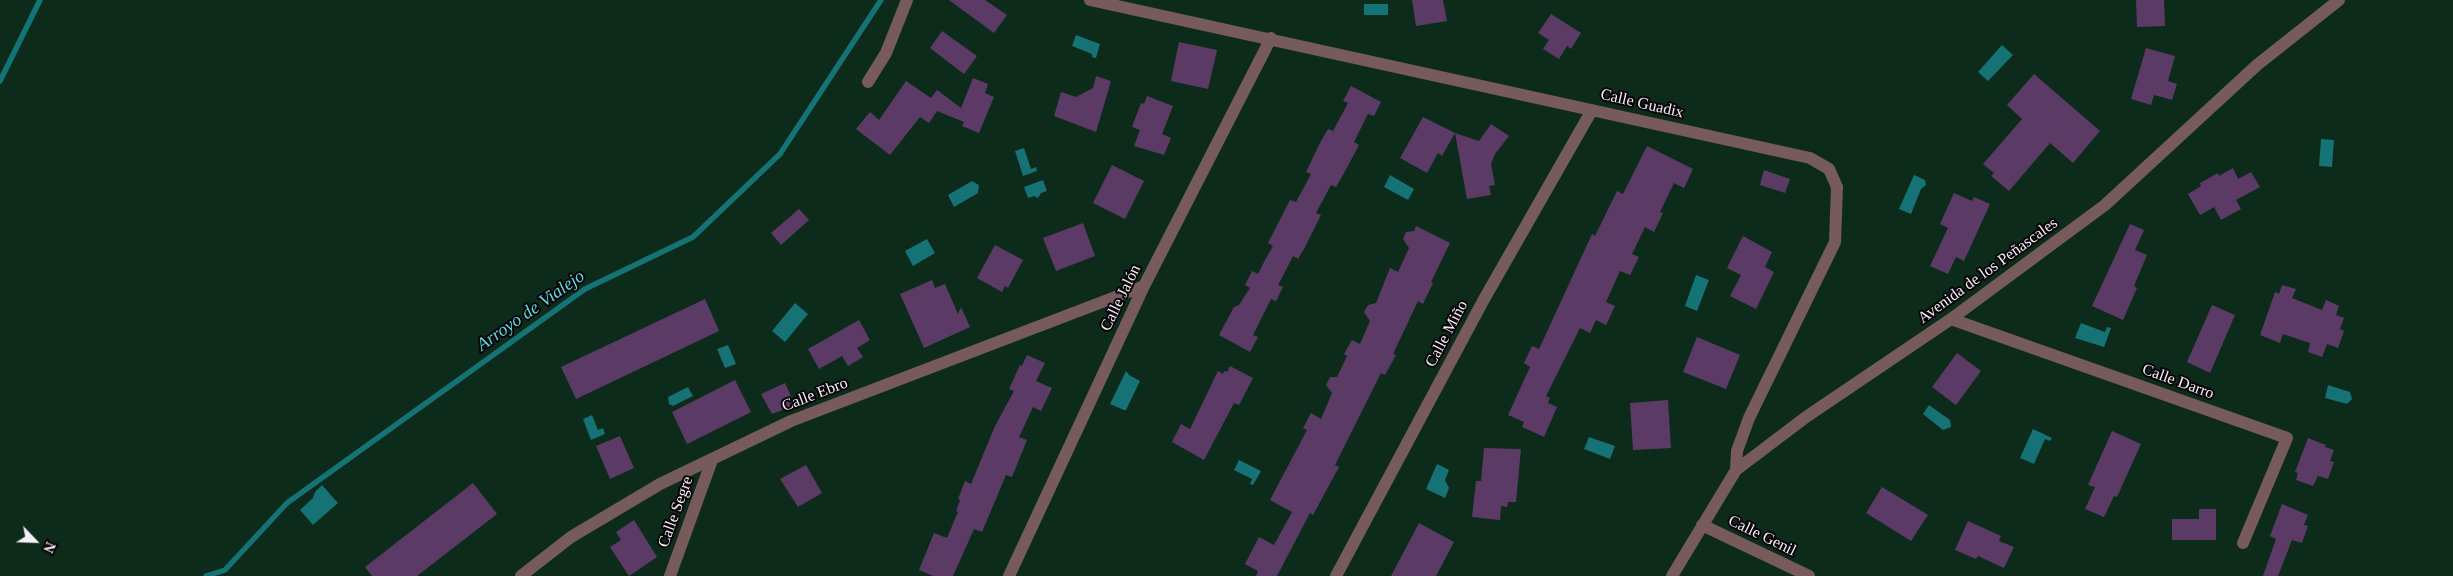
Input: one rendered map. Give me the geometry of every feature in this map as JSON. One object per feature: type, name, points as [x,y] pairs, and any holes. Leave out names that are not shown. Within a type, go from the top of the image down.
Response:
[{"type":"street","points":[[868,82],[886,53],[907,0]]},
{"type":"street","name":"Calle Guadix","points":[[1090,0],[1129,4],[1271,38],[1810,158],[1828,169],[1837,187],[1835,242],[1749,418],[1736,451],[1736,470]]},
{"type":"street","name":"Avenida de los Peñascales","points":[[1672,576],[1736,470],[1806,417],[1951,318],[2106,205],[2257,65],[2339,0]]},
{"type":"street","name":"Calle Jalón","points":[[1009,576],[1144,286],[1271,38]]},
{"type":"street","name":"Calle Miño","points":[[1336,576],[1483,301],[1592,110]]},
{"type":"street","name":"Calle Ebro","points":[[520,576],[571,537],[660,484],[791,421],[1144,286]]},
{"type":"street","name":"Calle Darro","points":[[1951,318],[2287,438],[2243,543]]},
{"type":"street","name":"Calle Segre","points":[[670,576],[712,460]]},
{"type":"street","name":"Calle Genil","points":[[1702,525],[1808,576]]},
{"type":"shaded area","points":[[0,0],[2453,0],[2453,576],[0,576]]},
{"type":"shaded area","points":[[1364,4],[1388,4],[1388,15],[1364,15]]},
{"type":"shaded area","points":[[1076,35],[1100,44],[1096,58],[1092,57],[1092,54],[1072,46]]},
{"type":"shaded area","points":[[2002,45],[2013,55],[1988,81],[1978,72]]},
{"type":"shaded area","points":[[2321,139],[2334,140],[2332,167],[2319,166]]},
{"type":"shaded area","points":[[1024,148],[1031,169],[1036,167],[1037,171],[1023,176],[1015,151]]},
{"type":"shaded area","points":[[1390,175],[1414,189],[1408,200],[1384,187]]},
{"type":"shaded area","points":[[1914,175],[1925,180],[1926,185],[1921,189],[1911,214],[1899,209]]},
{"type":"shaded area","points":[[1043,180],[1047,191],[1041,193],[1038,198],[1034,196],[1028,198],[1024,187]]},
{"type":"shaded area","points":[[972,181],[979,185],[978,193],[954,207],[948,195]]},
{"type":"shaded area","points":[[927,239],[935,253],[913,266],[905,251]]},
{"type":"shaded area","points":[[1696,275],[1709,280],[1697,311],[1685,306]]},
{"type":"shaded area","points":[[795,303],[808,314],[785,342],[772,331]]},
{"type":"shaded area","points":[[2081,323],[2105,332],[2107,327],[2111,328],[2104,347],[2075,338]]},
{"type":"shaded area","points":[[728,345],[736,364],[725,368],[717,349]]},
{"type":"shaded area","points":[[1126,371],[1129,375],[1140,381],[1126,410],[1124,410],[1110,404]]},
{"type":"shaded area","points":[[2328,385],[2350,392],[2352,399],[2347,404],[2325,398]]},
{"type":"shaded area","points":[[688,387],[693,396],[673,406],[669,404],[668,397]]},
{"type":"shaded area","points":[[1929,405],[1950,420],[1951,427],[1943,430],[1923,414]]},
{"type":"shaded area","points":[[592,415],[598,430],[603,428],[605,434],[591,440],[583,419]]},
{"type":"shaded area","points":[[2033,429],[2052,438],[2050,441],[2045,439],[2034,464],[2020,458]]},
{"type":"shaded area","points":[[1589,437],[1615,446],[1610,459],[1584,449]]},
{"type":"shaded area","points":[[1239,460],[1261,471],[1253,485],[1250,484],[1252,479],[1234,470]]},
{"type":"shaded area","points":[[1437,464],[1449,470],[1445,480],[1449,488],[1445,498],[1426,489]]},
{"type":"shaded area","points":[[322,485],[338,503],[313,525],[300,510],[313,498],[315,492]]},
{"type":"building","points":[[949,0],[985,0],[1007,15],[994,33]]},
{"type":"building","points":[[1412,0],[1443,0],[1447,21],[1416,26]]},
{"type":"building","points":[[2136,0],[2164,0],[2165,26],[2137,27]]},
{"type":"building","points":[[1551,14],[1581,33],[1571,49],[1567,46],[1559,59],[1543,49],[1549,40],[1538,33]]},
{"type":"building","points":[[942,31],[977,56],[964,74],[930,48]]},
{"type":"building","points":[[1179,42],[1217,50],[1208,89],[1171,81]]},
{"type":"building","points":[[2146,48],[2175,56],[2168,81],[2177,84],[2172,100],[2154,95],[2151,105],[2131,99]]},
{"type":"building","points":[[2034,74],[2100,131],[2073,163],[2050,143],[2009,191],[1991,176],[1994,173],[1983,164],[2022,119],[2007,105]]},
{"type":"building","points":[[1096,76],[1111,81],[1096,132],[1054,116],[1061,92],[1076,97],[1093,88]]},
{"type":"building","points":[[973,78],[988,84],[985,93],[994,97],[979,133],[962,126],[964,122],[937,111],[929,123],[920,117],[890,155],[856,129],[870,112],[879,120],[906,81],[931,98],[937,90],[961,108]]},
{"type":"building","points":[[1351,86],[1381,102],[1374,116],[1368,114],[1354,142],[1359,145],[1336,187],[1331,185],[1316,213],[1321,215],[1305,247],[1298,259],[1293,256],[1278,285],[1283,287],[1276,301],[1271,299],[1253,335],[1258,337],[1250,352],[1219,335],[1234,307],[1239,305],[1250,288],[1245,285],[1252,271],[1258,274],[1273,246],[1268,243],[1290,200],[1296,202],[1311,174],[1306,172],[1328,129],[1333,131],[1348,103],[1343,101]]},
{"type":"building","points":[[1147,96],[1173,106],[1162,134],[1171,138],[1164,155],[1134,146],[1140,130],[1132,127],[1141,103],[1144,104]]},
{"type":"building","points":[[1423,117],[1455,133],[1442,156],[1438,153],[1427,173],[1400,158]]},
{"type":"building","points":[[1491,124],[1509,136],[1495,154],[1491,164],[1495,185],[1489,186],[1491,195],[1467,199],[1455,133],[1479,141]]},
{"type":"building","points":[[1647,146],[1693,169],[1684,188],[1674,183],[1660,212],[1663,213],[1654,232],[1645,227],[1632,254],[1639,257],[1630,275],[1620,271],[1606,302],[1615,306],[1606,325],[1596,320],[1590,333],[1580,328],[1546,396],[1550,398],[1548,403],[1557,407],[1544,437],[1522,427],[1524,422],[1508,415],[1530,367],[1524,363],[1532,346],[1539,349],[1592,234],[1595,236],[1617,191],[1623,194]]},
{"type":"building","points":[[1112,165],[1144,181],[1125,219],[1093,203]]},
{"type":"building","points":[[2233,168],[2238,179],[2251,172],[2260,187],[2236,200],[2241,209],[2221,220],[2214,207],[2200,215],[2188,194],[2201,186],[2200,183],[2218,173],[2219,176]]},
{"type":"building","points":[[1764,170],[1790,179],[1785,193],[1760,185]]},
{"type":"building","points":[[1954,193],[1972,201],[1974,197],[1990,204],[1964,261],[1956,257],[1948,274],[1930,266],[1948,228],[1940,224]]},
{"type":"building","points":[[799,209],[809,220],[781,245],[771,233]]},
{"type":"building","points":[[1083,223],[1095,256],[1056,271],[1043,238]]},
{"type":"building","points":[[2130,224],[2144,230],[2135,250],[2147,255],[2134,286],[2137,288],[2123,320],[2092,306]]},
{"type":"building","points":[[1416,226],[1450,243],[1431,282],[1433,283],[1423,304],[1418,301],[1393,354],[1396,355],[1385,375],[1381,373],[1335,465],[1339,467],[1313,515],[1310,513],[1277,576],[1256,576],[1258,571],[1245,564],[1259,537],[1274,545],[1292,512],[1270,500],[1307,430],[1303,428],[1311,413],[1321,419],[1332,393],[1326,385],[1330,377],[1337,377],[1347,356],[1344,354],[1352,340],[1360,344],[1370,321],[1364,312],[1368,305],[1376,303],[1390,268],[1398,272],[1409,248],[1403,239],[1406,232],[1414,231]]},
{"type":"building","points":[[1743,236],[1772,252],[1765,267],[1774,272],[1756,309],[1730,296],[1741,275],[1727,268]]},
{"type":"building","points":[[995,245],[1023,260],[1008,288],[1005,286],[1002,292],[977,278]]},
{"type":"building","points":[[932,280],[935,288],[945,284],[958,314],[961,307],[970,327],[924,348],[900,294]]},
{"type":"building","points":[[2282,285],[2296,289],[2292,298],[2322,310],[2326,300],[2339,306],[2336,315],[2344,318],[2340,329],[2344,331],[2338,348],[2327,344],[2322,357],[2308,352],[2310,343],[2283,334],[2280,343],[2260,335],[2275,292],[2279,294]]},
{"type":"building","points":[[705,299],[719,331],[576,399],[561,367]]},
{"type":"building","points":[[2212,305],[2235,315],[2210,373],[2187,362]]},
{"type":"building","points":[[859,320],[870,340],[857,348],[863,357],[848,366],[842,356],[819,369],[808,349]]},
{"type":"building","points":[[1697,337],[1740,355],[1726,389],[1683,372]]},
{"type":"building","points":[[1957,353],[1981,371],[1956,405],[1932,387]]},
{"type":"building","points":[[1027,355],[1045,363],[1036,381],[1052,388],[1041,411],[1033,407],[1019,437],[1027,440],[1012,477],[1006,475],[982,532],[974,529],[953,576],[933,576],[919,570],[934,533],[947,538],[958,512],[956,511],[960,500],[958,499],[965,481],[971,484],[995,426],[1014,391],[1009,389],[1020,365],[1022,366]]},
{"type":"building","points":[[1230,366],[1253,378],[1239,405],[1234,403],[1204,460],[1172,442],[1181,424],[1190,429],[1218,371],[1223,374],[1224,371],[1227,372]]},
{"type":"building","points":[[735,380],[751,412],[687,444],[672,412]]},
{"type":"building","points":[[785,383],[795,405],[772,414],[761,394]]},
{"type":"building","points":[[1668,400],[1671,448],[1633,450],[1630,403]]},
{"type":"building","points":[[2112,431],[2141,444],[2117,497],[2114,496],[2104,517],[2085,509],[2095,487],[2088,485]]},
{"type":"building","points":[[620,436],[634,468],[610,479],[596,446]]},
{"type":"building","points":[[2308,438],[2334,450],[2330,461],[2334,462],[2328,479],[2318,476],[2313,486],[2296,480],[2298,473],[2295,472]]},
{"type":"building","points":[[1484,448],[1521,449],[1516,502],[1508,502],[1507,507],[1501,506],[1500,520],[1472,517],[1476,481],[1481,481]]},
{"type":"building","points":[[806,465],[822,493],[798,507],[780,479]]},
{"type":"building","points":[[473,483],[497,514],[417,576],[372,576],[365,567]]},
{"type":"building","points":[[1882,487],[1928,515],[1911,541],[1866,513]]},
{"type":"building","points":[[2282,504],[2308,515],[2304,525],[2308,526],[2302,543],[2292,540],[2278,576],[2263,576],[2276,539],[2270,536]]},
{"type":"building","points":[[2199,509],[2216,509],[2216,540],[2172,540],[2172,519],[2199,519]]},
{"type":"building","points":[[634,520],[657,557],[629,576],[610,547],[621,540],[616,532]]},
{"type":"building","points":[[1968,521],[2001,536],[1999,541],[2014,547],[2004,568],[1978,556],[1976,559],[1955,550]]},
{"type":"building","points":[[1419,523],[1454,542],[1436,576],[1391,576]]},
{"type":"waterway","points":[[0,81],[40,0]]},
{"type":"waterway","name":"Arroyo de Vialejo","points":[[206,576],[225,570],[287,503],[585,289],[693,237],[780,154],[881,0]]}]
